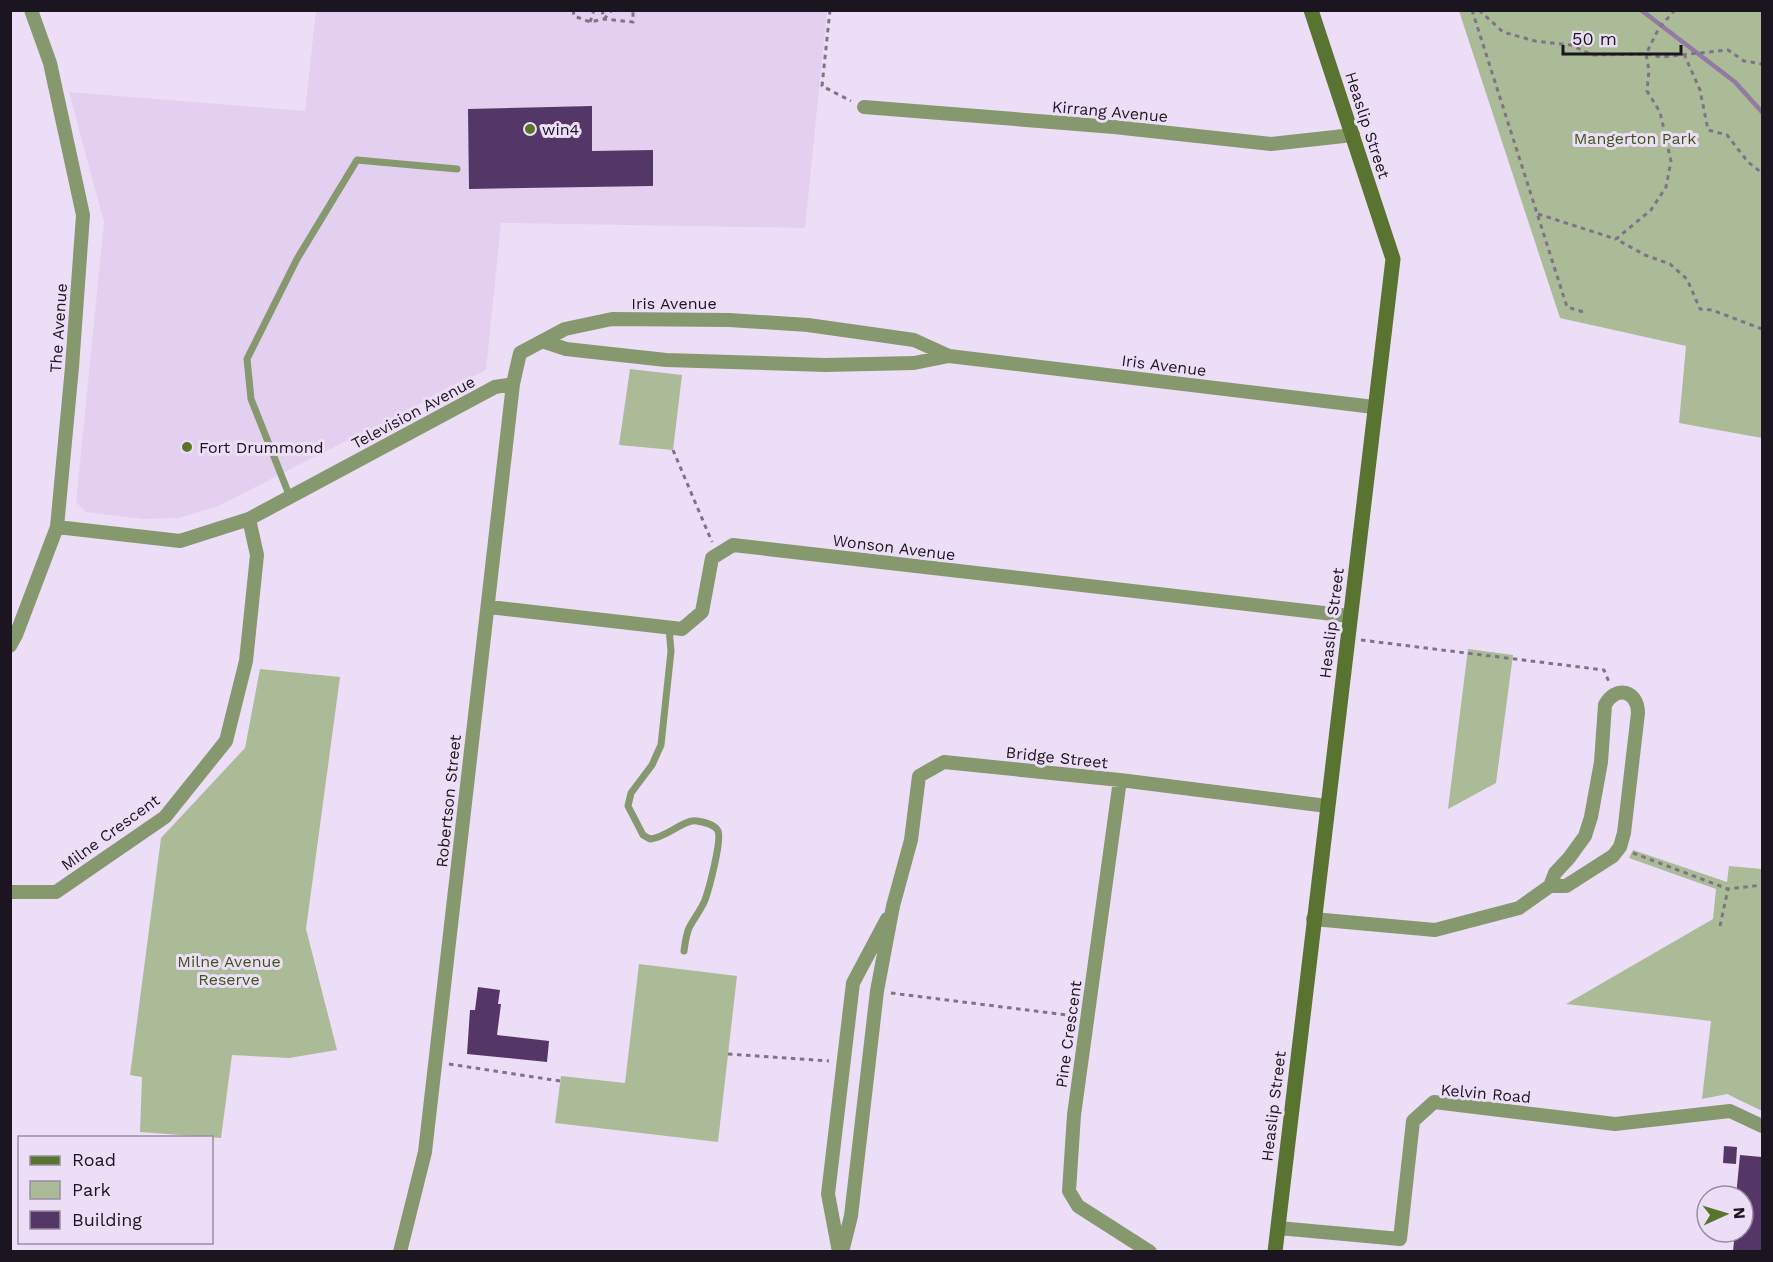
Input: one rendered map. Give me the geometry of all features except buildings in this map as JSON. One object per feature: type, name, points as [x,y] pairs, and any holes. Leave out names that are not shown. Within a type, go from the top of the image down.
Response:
[{"type":"street","name":"The Avenue","points":[[10,646],[57,527],[83,215],[50,63],[31,10]]},
{"type":"street","name":"Heaslip Street","points":[[1275,1251],[1393,259],[1311,10]]},
{"type":"street","name":"Kirrang Avenue","points":[[864,107],[1114,127],[1271,144],[1353,135]]},
{"type":"street","name":"Iris Avenue","points":[[519,353],[565,329],[612,319],[729,320],[808,325],[914,340],[949,356],[1374,408]]},
{"type":"street","name":"Iris Avenue","points":[[542,341],[566,349],[666,360],[825,365],[914,363],[949,356]]},
{"type":"street","name":"Robertson Street","points":[[400,1251],[425,1152],[477,688],[489,607],[513,384],[519,353]]},
{"type":"street","name":"Television Avenue","points":[[57,527],[180,541],[249,519],[495,387],[513,384]]},
{"type":"street","name":"Milne Crescent","points":[[10,892],[56,892],[165,817],[226,741],[246,661],[256,555],[249,519]]},
{"type":"street","name":"Wonson Avenue","points":[[717,555],[733,545],[1350,616]]},
{"type":"street","points":[[489,607],[682,629],[702,612],[712,558],[717,555]]},
{"type":"street","points":[[1313,920],[1435,930],[1519,908],[1550,886],[1555,873],[1585,836],[1592,817],[1605,705],[1614,695],[1629,694],[1638,704],[1624,833],[1620,847],[1613,856],[1566,886],[1550,886]]},
{"type":"street","name":"Bridge Street","points":[[841,1251],[851,1216],[877,991],[893,906],[911,840],[919,776],[944,762],[1120,780],[1327,806]]},
{"type":"street","name":"Pine Crescent","points":[[1120,780],[1086,1017],[1074,1114],[1069,1191],[1078,1206],[1150,1251]]},
{"type":"street","name":"Bridge Street","points":[[841,1251],[828,1194],[853,983],[893,906]]},
{"type":"street","name":"Kelvin Road","points":[[1278,1228],[1400,1245],[1413,1121],[1434,1102],[1615,1124],[1730,1111],[1762,1126]]},
{"type":"lane","points":[[290,497],[251,399],[247,359],[297,259],[357,160],[458,169]]},
{"type":"lane","points":[[669,628],[671,651],[661,745],[652,765],[631,793],[628,806],[643,835],[650,839],[666,835],[692,821],[713,826],[717,830],[718,843],[708,892],[689,928],[684,951]]},
{"type":"path","points":[[573,10],[574,16],[590,22],[604,19],[633,22],[633,10]]},
{"type":"path","points":[[590,22],[594,10]]},
{"type":"path","points":[[602,10],[604,19]]},
{"type":"path","points":[[604,19],[612,10]]},
{"type":"path","points":[[830,10],[822,86],[864,107]]},
{"type":"path","points":[[1472,10],[1567,307],[1587,313]]},
{"type":"path","points":[[1479,10],[1503,32],[1535,41],[1571,45],[1592,54],[1646,54],[1661,57],[1728,50],[1744,61],[1762,64]]},
{"type":"path","points":[[1616,239],[1651,210],[1666,187],[1671,161],[1660,112],[1647,91],[1649,70],[1646,54],[1659,28],[1675,10]]},
{"type":"path","points":[[1684,54],[1700,90],[1707,130],[1727,135],[1748,162],[1762,173]]},
{"type":"path","points":[[1537,214],[1616,239],[1645,255],[1670,264],[1687,279],[1700,309],[1712,310],[1762,329]]},
{"type":"path","points":[[673,450],[717,555]]},
{"type":"path","points":[[1347,638],[1604,670],[1614,695]]},
{"type":"path","points":[[1620,847],[1728,889],[1762,885]]},
{"type":"path","points":[[1720,926],[1728,889]]},
{"type":"path","points":[[877,991],[1086,1017]]},
{"type":"path","points":[[728,1054],[843,1062]]},
{"type":"path","points":[[435,1062],[560,1081]]},
{"type":"shaded area","points":[[316,11],[827,11],[805,228],[501,223],[486,370],[218,506],[179,518],[143,519],[86,512],[76,502],[104,222],[69,92],[305,111]]},
{"type":"green space","name":"Mangerton Park","points":[[1459,11],[1762,11],[1762,438],[1679,423],[1686,346],[1560,318]]},
{"type":"green space","points":[[630,369],[682,375],[673,450],[619,445]]},
{"type":"green space","points":[[1468,649],[1513,655],[1496,783],[1448,809]]},
{"type":"green space","name":"Milne Avenue Reserve","points":[[260,669],[340,677],[306,929],[337,1050],[289,1058],[232,1055],[221,1138],[140,1132],[142,1077],[130,1075],[161,838],[245,748]]},
{"type":"green space","points":[[1633,850],[1727,882],[1729,866],[1762,869],[1762,1111],[1727,1094],[1702,1099],[1711,1021],[1566,1004],[1713,919],[1716,889],[1629,858]]},
{"type":"green space","points":[[639,964],[737,976],[718,1142],[555,1123],[561,1076],[625,1083]]},
{"type":"waterway","points":[[1641,10],[1735,82],[1762,112]]},
{"type":"place","name":"win4","points":[[530,129]]},
{"type":"place","name":"Fort Drummond","points":[[187,447]]}]
